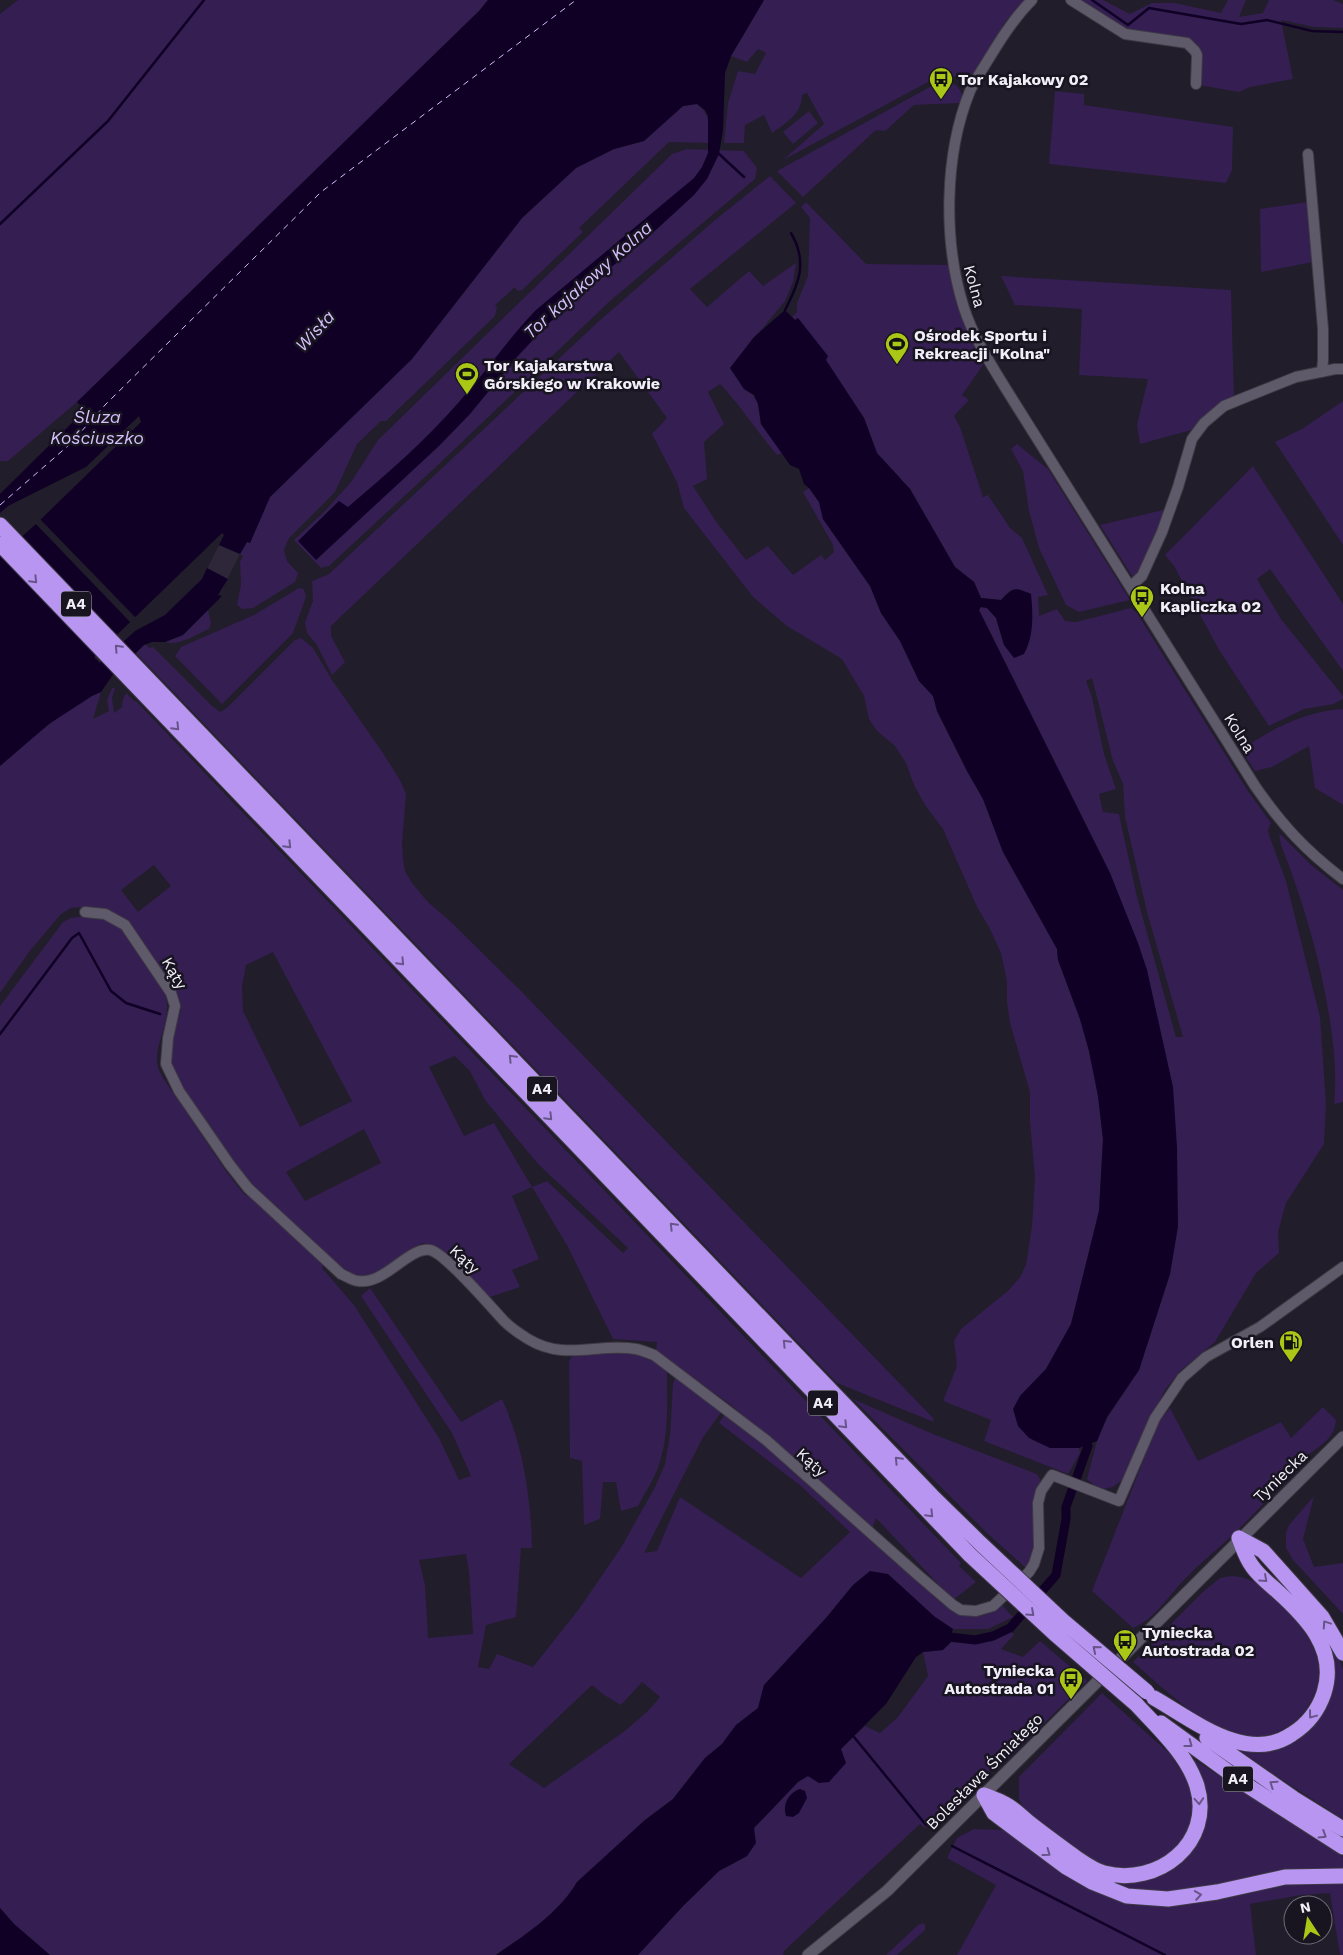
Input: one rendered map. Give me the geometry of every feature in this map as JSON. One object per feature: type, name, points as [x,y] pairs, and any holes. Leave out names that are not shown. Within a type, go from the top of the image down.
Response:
[{"type":"highway","name":"A4","points":[[0,525],[147,688],[970,1555],[1054,1633],[1136,1704],[1245,1784],[1343,1847]]},
{"type":"highway","name":"A4","points":[[0,544],[147,688],[980,1544],[1063,1621],[1150,1695],[1237,1760],[1343,1829]]},
{"type":"highway","points":[[1240,1538],[1263,1551],[1322,1618],[1343,1653]]},
{"type":"highway","points":[[1150,1695],[1224,1739],[1247,1744],[1270,1743],[1290,1736],[1302,1728],[1314,1715],[1321,1702],[1326,1684],[1327,1665],[1322,1644],[1308,1622],[1251,1566],[1240,1538]]},
{"type":"highway","points":[[984,1795],[1006,1804],[1051,1840],[1092,1869],[1120,1876],[1142,1875],[1161,1868],[1180,1853],[1188,1842],[1198,1820],[1200,1804],[1192,1772],[1172,1745],[1136,1704]]},
{"type":"highway","points":[[984,1795],[994,1812],[1066,1867],[1092,1882],[1127,1896],[1168,1899],[1217,1892],[1285,1878],[1343,1876]]},
{"type":"street","name":"Kolna","points":[[1032,0],[1020,12],[994,50],[971,88],[964,108],[949,191],[949,228],[953,262],[964,310],[988,360],[1271,809],[1300,844],[1343,879]]},
{"type":"street","points":[[1071,0],[1125,34],[1187,44],[1197,55],[1196,84]]},
{"type":"street","points":[[1308,154],[1324,360],[1322,372]]},
{"type":"street","points":[[1131,586],[1142,576],[1162,532],[1192,439],[1204,423],[1224,406],[1231,403],[1296,378],[1343,369]]},
{"type":"street","name":"Kąty","points":[[85,912],[105,914],[125,925],[171,993],[176,1006],[168,1038],[166,1064],[179,1091],[230,1165],[248,1188],[341,1274],[358,1282],[370,1280],[383,1275],[418,1251],[430,1250],[447,1261],[505,1322],[536,1344],[547,1348],[580,1352],[624,1348],[638,1349],[654,1355],[766,1440],[918,1575],[961,1610],[976,1611],[993,1606],[1029,1572],[1034,1564],[1039,1548],[1038,1503],[1040,1491],[1052,1475],[1119,1501],[1155,1418],[1182,1378],[1206,1357],[1260,1327],[1343,1267]]},
{"type":"street","name":"Tyniecka","points":[[1240,1538],[1343,1437]]},
{"type":"street","name":"Bolesława Śmiałego","points":[[808,1955],[887,1891],[1240,1538]]},
{"type":"shaded area","points":[[18,0],[488,0],[479,11],[77,402],[8,461],[0,461],[0,14]]},
{"type":"shaded area","points":[[764,0],[1026,0],[1005,22],[972,79],[943,74],[783,160],[824,124],[807,93],[802,95],[796,113],[783,126],[772,133],[764,115],[745,125],[744,143],[724,143],[728,103],[738,71],[755,74],[766,53],[758,49],[747,62],[731,56]]},
{"type":"shaded area","points":[[1075,0],[1103,0],[1130,14],[1152,3],[1175,3],[1221,13],[1228,0],[1246,0],[1239,17],[1263,13],[1269,0],[1333,0],[1343,4],[1343,28],[1314,27],[1281,20],[1293,79],[1250,87],[1239,92],[1199,85],[1200,51],[1126,31]]},
{"type":"shaded area","points":[[947,81],[960,89],[963,98],[959,103],[914,105],[885,131],[876,130],[803,197],[777,171],[939,82]]},
{"type":"shaded area","points":[[1055,91],[1084,94],[1084,105],[1233,127],[1232,170],[1226,183],[1049,164]]},
{"type":"shaded area","points":[[697,104],[702,108],[707,117],[708,143],[669,142],[579,228],[583,232],[522,290],[517,291],[515,287],[495,305],[497,308],[495,316],[386,421],[381,421],[357,444],[335,492],[289,538],[284,550],[287,561],[298,573],[295,582],[253,608],[242,609],[237,605],[241,584],[240,562],[243,556],[240,554],[247,542],[250,543],[270,497],[412,359],[522,218],[576,168],[614,149],[644,141],[683,106]]},
{"type":"shaded area","points":[[809,111],[818,123],[793,144],[783,132]]},
{"type":"shaded area","name":"Tor Kajakarstwa Górskiego w Krakowie","points":[[687,149],[744,151],[757,168],[755,179],[610,301],[329,566],[321,568],[294,540],[324,512],[351,482],[378,440],[672,154]]},
{"type":"shaded area","points":[[770,176],[796,203],[690,289],[707,307],[749,271],[763,286],[796,263],[793,282],[785,301],[730,368],[744,389],[753,395],[758,404],[761,424],[783,453],[777,455],[720,384],[708,392],[724,424],[704,442],[707,479],[693,486],[717,523],[746,560],[768,546],[793,575],[821,555],[825,560],[834,552],[833,545],[803,492],[809,488],[819,502],[823,519],[870,586],[881,613],[900,641],[919,681],[933,696],[937,711],[983,799],[1003,852],[1057,949],[1058,960],[1080,1019],[1089,1051],[1098,1096],[1103,1139],[1099,1211],[1071,1324],[1046,1369],[1020,1396],[1050,1448],[1079,1448],[1080,1453],[1068,1474],[984,1441],[991,1420],[943,1401],[957,1366],[954,1341],[961,1329],[1009,1290],[1020,1277],[1026,1265],[1032,1226],[1035,1178],[1030,1122],[1030,1092],[1010,1023],[1007,981],[1001,953],[977,907],[943,829],[925,805],[914,785],[906,763],[895,746],[877,731],[869,719],[864,696],[842,659],[787,626],[753,597],[684,508],[677,482],[652,434],[667,418],[619,352],[331,626],[331,636],[345,662],[332,675],[317,645],[307,633],[305,622],[313,601],[312,581],[329,574],[598,322],[715,220]]},
{"type":"shaded area","points":[[806,202],[866,264],[951,265],[985,362],[962,395],[969,400],[954,416],[960,427],[983,497],[988,495],[1010,528],[1022,538],[1048,595],[1038,597],[1039,616],[1057,609],[1065,621],[1076,622],[1131,608],[1137,613],[1248,791],[1271,823],[1268,830],[1269,835],[1286,881],[1320,1017],[1326,1104],[1324,1144],[1286,1203],[1278,1232],[1279,1253],[1256,1273],[1215,1342],[1180,1371],[1165,1390],[1151,1417],[1125,1478],[1113,1487],[1104,1489],[1095,1486],[1087,1479],[1097,1441],[1107,1418],[1139,1370],[1170,1274],[1178,1226],[1147,970],[1110,873],[979,610],[981,607],[987,608],[996,618],[1004,645],[1012,589],[1001,600],[981,598],[974,582],[955,567],[910,489],[877,453],[864,418],[797,318],[795,320],[792,317],[797,312],[797,303],[808,276],[810,218],[801,207]],"holes":[[[1092,678],[1113,761],[1123,784],[1125,817],[1147,912],[1183,1037],[1176,1037],[1137,897],[1119,814],[1103,812],[1099,794],[1116,789],[1104,754],[1092,697],[1086,681]]]},
{"type":"shaded area","points":[[1308,202],[1313,262],[1261,272],[1260,209]]},
{"type":"shaded area","points":[[1001,276],[1231,290],[1234,398],[1209,412],[1195,429],[1140,444],[1137,425],[1148,379],[1079,375],[1082,309],[1015,305]]},
{"type":"shaded area","points":[[1343,401],[1343,545],[1275,442],[1302,429]]},
{"type":"shaded area","points":[[1017,444],[1048,469],[1130,600],[1079,612],[1066,605],[1039,548],[1029,511],[1023,471],[1011,449]]},
{"type":"shaded area","points":[[1253,466],[1343,604],[1343,671],[1270,569],[1257,579],[1281,619],[1343,696],[1343,699],[1334,704],[1304,709],[1269,726],[1219,650],[1174,566],[1165,555]]},
{"type":"shaded area","points":[[1167,509],[1138,573],[1132,576],[1100,525]]},
{"type":"shaded area","points":[[219,545],[240,554],[222,590],[202,579]]},
{"type":"shaded area","points":[[299,588],[304,589],[306,597],[293,633],[222,704],[175,656],[181,647],[254,615]]},
{"type":"shaded area","points":[[208,610],[211,623],[209,629],[176,643],[165,642],[183,635]]},
{"type":"shaded area","points":[[301,638],[313,648],[332,680],[400,780],[406,794],[402,842],[403,860],[405,871],[412,883],[427,901],[522,992],[933,1418],[934,1422],[837,1383],[136,653],[145,644],[149,648],[153,647],[220,712],[227,708],[295,640]]},
{"type":"shaded area","points":[[112,688],[115,688],[112,698],[114,713],[122,707],[126,693],[136,701],[961,1563],[959,1566],[976,1582],[953,1600],[876,1518],[872,1530],[731,1405],[656,1351],[657,1342],[613,1339],[568,1247],[532,1187],[512,1196],[539,1259],[512,1270],[520,1287],[490,1297],[440,1249],[422,1243],[390,1266],[372,1275],[356,1277],[341,1270],[253,1187],[230,1159],[175,1077],[168,1063],[171,1040],[181,1009],[174,989],[107,911],[82,907],[71,908],[61,914],[29,952],[0,993],[0,766],[48,725],[75,705],[101,692],[93,719],[109,711],[107,700]],"holes":[[[154,865],[171,886],[138,912],[121,890]],[[273,952],[352,1101],[300,1127],[243,1011],[242,987],[246,965]],[[455,1056],[470,1071],[485,1100],[538,1164],[628,1248],[623,1253],[547,1181],[532,1187],[494,1123],[464,1136],[429,1067]],[[364,1129],[381,1163],[305,1201],[286,1172]]]},
{"type":"shaded area","points":[[1343,709],[1343,805],[1315,788],[1309,746],[1272,767],[1255,771],[1241,750],[1289,722],[1316,713]]},
{"type":"shaded area","points":[[1279,833],[1310,864],[1343,890],[1343,1102],[1334,1104],[1335,1062],[1326,998],[1310,932],[1281,845]]},
{"type":"shaded area","points":[[83,916],[105,918],[123,929],[164,989],[167,1011],[157,1058],[158,1067],[163,1078],[228,1174],[244,1194],[257,1201],[323,1265],[322,1268],[354,1305],[439,1438],[459,1480],[471,1476],[452,1433],[361,1296],[370,1288],[461,1422],[502,1399],[515,1434],[528,1491],[532,1548],[521,1548],[516,1617],[486,1625],[478,1667],[489,1669],[497,1654],[533,1667],[579,1609],[622,1546],[655,1487],[665,1464],[670,1435],[673,1383],[675,1378],[680,1378],[722,1411],[702,1439],[644,1553],[657,1551],[680,1497],[801,1578],[850,1532],[801,1486],[719,1423],[725,1414],[770,1447],[955,1612],[969,1616],[980,1616],[990,1613],[1002,1605],[1013,1617],[988,1629],[953,1629],[935,1617],[853,1585],[826,1618],[764,1685],[758,1708],[736,1725],[722,1744],[705,1758],[673,1799],[645,1820],[577,1882],[561,1904],[551,1913],[530,1931],[496,1955],[50,1955],[14,1924],[0,1908],[0,1006],[63,922],[71,918]],"holes":[[[466,1554],[469,1571],[473,1634],[428,1638],[425,1585],[419,1560]],[[642,1682],[660,1697],[650,1709],[626,1730],[544,1788],[509,1764],[592,1685],[621,1705]]]},
{"type":"shaded area","points":[[633,1352],[650,1358],[667,1370],[667,1423],[660,1462],[638,1506],[621,1511],[616,1482],[603,1482],[600,1519],[584,1525],[582,1461],[570,1458],[569,1361],[573,1355]]},
{"type":"shaded area","points":[[853,1399],[933,1434],[1037,1474],[1041,1481],[1035,1496],[1033,1514],[1035,1539],[1033,1552],[1026,1568],[988,1534]]},
{"type":"shaded area","points":[[1323,1407],[1336,1420],[1335,1428],[1327,1440],[1298,1464],[1254,1514],[1192,1572],[1149,1618],[1133,1628],[1092,1591],[1158,1423],[1170,1408],[1198,1461],[1281,1422],[1291,1438]]},
{"type":"shaded area","points":[[1314,1496],[1303,1539],[1314,1567],[1343,1563],[1343,1614],[1293,1560],[1286,1548],[1286,1533],[1289,1525]]},
{"type":"shaded area","points":[[1231,1576],[1253,1581],[1270,1594],[1302,1629],[1311,1643],[1317,1658],[1319,1671],[1317,1684],[1307,1708],[1299,1718],[1277,1733],[1264,1736],[1250,1736],[1215,1728],[1174,1698],[1133,1662],[1204,1591],[1220,1578]]},
{"type":"shaded area","points":[[1320,1629],[1335,1649],[1343,1669],[1343,1819],[1238,1749],[1287,1742],[1330,1686]]},
{"type":"shaded area","points":[[1011,1631],[1014,1635],[1001,1649],[1023,1657],[1040,1641],[1087,1681],[1007,1760],[996,1766],[925,1828],[920,1824],[783,1952],[784,1955],[638,1955],[683,1906],[719,1871],[747,1856],[754,1828],[798,1782],[808,1776],[819,1783],[841,1749],[865,1726],[880,1733],[898,1717],[928,1676],[923,1652],[943,1650],[951,1642],[976,1643],[989,1641]]},
{"type":"shaded area","points":[[1102,1693],[1169,1753],[1190,1784],[1194,1809],[1190,1827],[1182,1841],[1161,1861],[1132,1870],[1106,1868],[1071,1849],[1024,1809],[1019,1799],[1019,1777]]},
{"type":"shaded area","points":[[1186,1754],[1343,1857],[1343,1871],[1148,1894],[1107,1884],[1038,1836],[1132,1881],[1199,1834]]},
{"type":"shaded area","points":[[974,1829],[1004,1830],[1139,1903],[1298,1880],[1343,1881],[1343,1955],[1340,1955],[1333,1912],[1333,1895],[1330,1893],[1283,1895],[1283,1898],[1250,1904],[1256,1955],[957,1955],[996,1885],[947,1858],[957,1838]]},
{"type":"shaded area","points":[[923,1923],[925,1930],[897,1955],[886,1955],[918,1925]]},
{"type":"water","points":[[488,0],[764,0],[731,56],[725,73],[723,130],[719,154],[707,179],[694,195],[644,241],[604,273],[547,325],[516,358],[470,414],[439,446],[316,560],[298,541],[339,501],[348,507],[406,456],[459,402],[536,310],[694,178],[702,167],[708,153],[708,116],[705,110],[697,104],[683,106],[644,141],[614,149],[576,168],[522,218],[412,359],[270,497],[250,543],[247,542],[240,554],[219,545],[224,535],[222,533],[94,657],[100,663],[135,631],[165,615],[202,579],[207,568],[228,579],[218,595],[222,596],[183,635],[165,642],[152,642],[144,645],[112,676],[101,692],[49,724],[0,766],[0,556],[36,524],[141,422],[139,416],[86,467],[8,506],[0,513],[0,494],[80,415],[84,409],[77,402],[479,11]]},
{"type":"water","points":[[785,310],[795,320],[798,318],[828,356],[826,360],[864,418],[877,453],[910,489],[955,567],[974,582],[981,598],[1001,600],[1017,589],[1031,594],[1030,640],[1024,654],[1014,658],[1004,645],[996,618],[987,608],[981,607],[979,610],[1110,873],[1147,970],[1173,1087],[1177,1147],[1178,1226],[1170,1274],[1139,1370],[1107,1417],[1097,1441],[1079,1448],[1050,1448],[1029,1438],[1018,1426],[1013,1409],[1020,1396],[1046,1369],[1071,1324],[1099,1211],[1103,1139],[1098,1096],[1089,1051],[1080,1019],[1058,960],[1057,949],[1003,852],[983,799],[937,711],[933,696],[919,681],[900,641],[881,613],[870,586],[823,519],[819,502],[804,484],[799,469],[790,465],[761,424],[758,404],[754,395],[744,389],[730,368],[754,337]]},
{"type":"water","points":[[870,1571],[888,1574],[935,1617],[953,1629],[950,1637],[951,1642],[943,1650],[923,1652],[916,1657],[886,1704],[841,1749],[846,1763],[829,1782],[819,1783],[808,1776],[798,1782],[754,1828],[756,1843],[747,1856],[719,1871],[683,1906],[638,1955],[496,1955],[530,1931],[551,1913],[561,1904],[577,1882],[645,1820],[673,1799],[705,1758],[722,1744],[736,1725],[758,1708],[764,1685],[826,1618],[853,1585]]},
{"type":"water","points":[[800,1789],[805,1791],[807,1798],[799,1813],[793,1817],[786,1816],[787,1800]]},
{"type":"water","points":[[0,1908],[14,1924],[50,1955],[0,1955]]},
{"type":"pier","points":[[39,518],[136,618],[131,623],[34,522]]},
{"type":"waterway","points":[[0,224],[108,121],[204,0]]},
{"type":"waterway","points":[[1092,0],[1128,25],[1149,8],[1241,24],[1267,20],[1312,31],[1343,32]]},
{"type":"waterway","points":[[718,153],[744,177]]},
{"type":"waterway","points":[[785,310],[800,272],[799,253],[791,233]]},
{"type":"waterway","points":[[0,1034],[72,938],[79,933],[111,991],[126,1003],[160,1014]]},
{"type":"waterway","points":[[950,1637],[975,1640],[993,1636],[1010,1628],[1056,1575],[1066,1519],[1066,1507],[1088,1446]]},
{"type":"waterway","points":[[854,1737],[926,1825]]},
{"type":"waterway","points":[[952,1846],[1165,1955]]},
{"type":"ferry route","points":[[0,505],[69,445],[106,404],[321,192],[576,0]]},
{"type":"place","name":"Tor Kajakowy 02","points":[[941,100]]},
{"type":"place","name":"Ośrodek Sportu i Rekreacji \"Kolna\"","points":[[897,365]]},
{"type":"place","name":"Tor Kajakarstwa Górskiego w Krakowie","points":[[467,395]]},
{"type":"place","name":"Kolna Kapliczka 02","points":[[1142,618]]},
{"type":"place","name":"Orlen","points":[[1291,1363]]},
{"type":"place","name":"Tyniecka Autostrada 02","points":[[1125,1662]]},
{"type":"place","name":"Tyniecka Autostrada 01","points":[[1071,1700]]},
{"type":"water label","name":"Tor kajakowy Kolna","points":[[588,280]]},
{"type":"water label","name":"Wisła","points":[[315,331]]},
{"type":"water label","name":"Śluza Kościuszko","points":[[97,427]]}]
